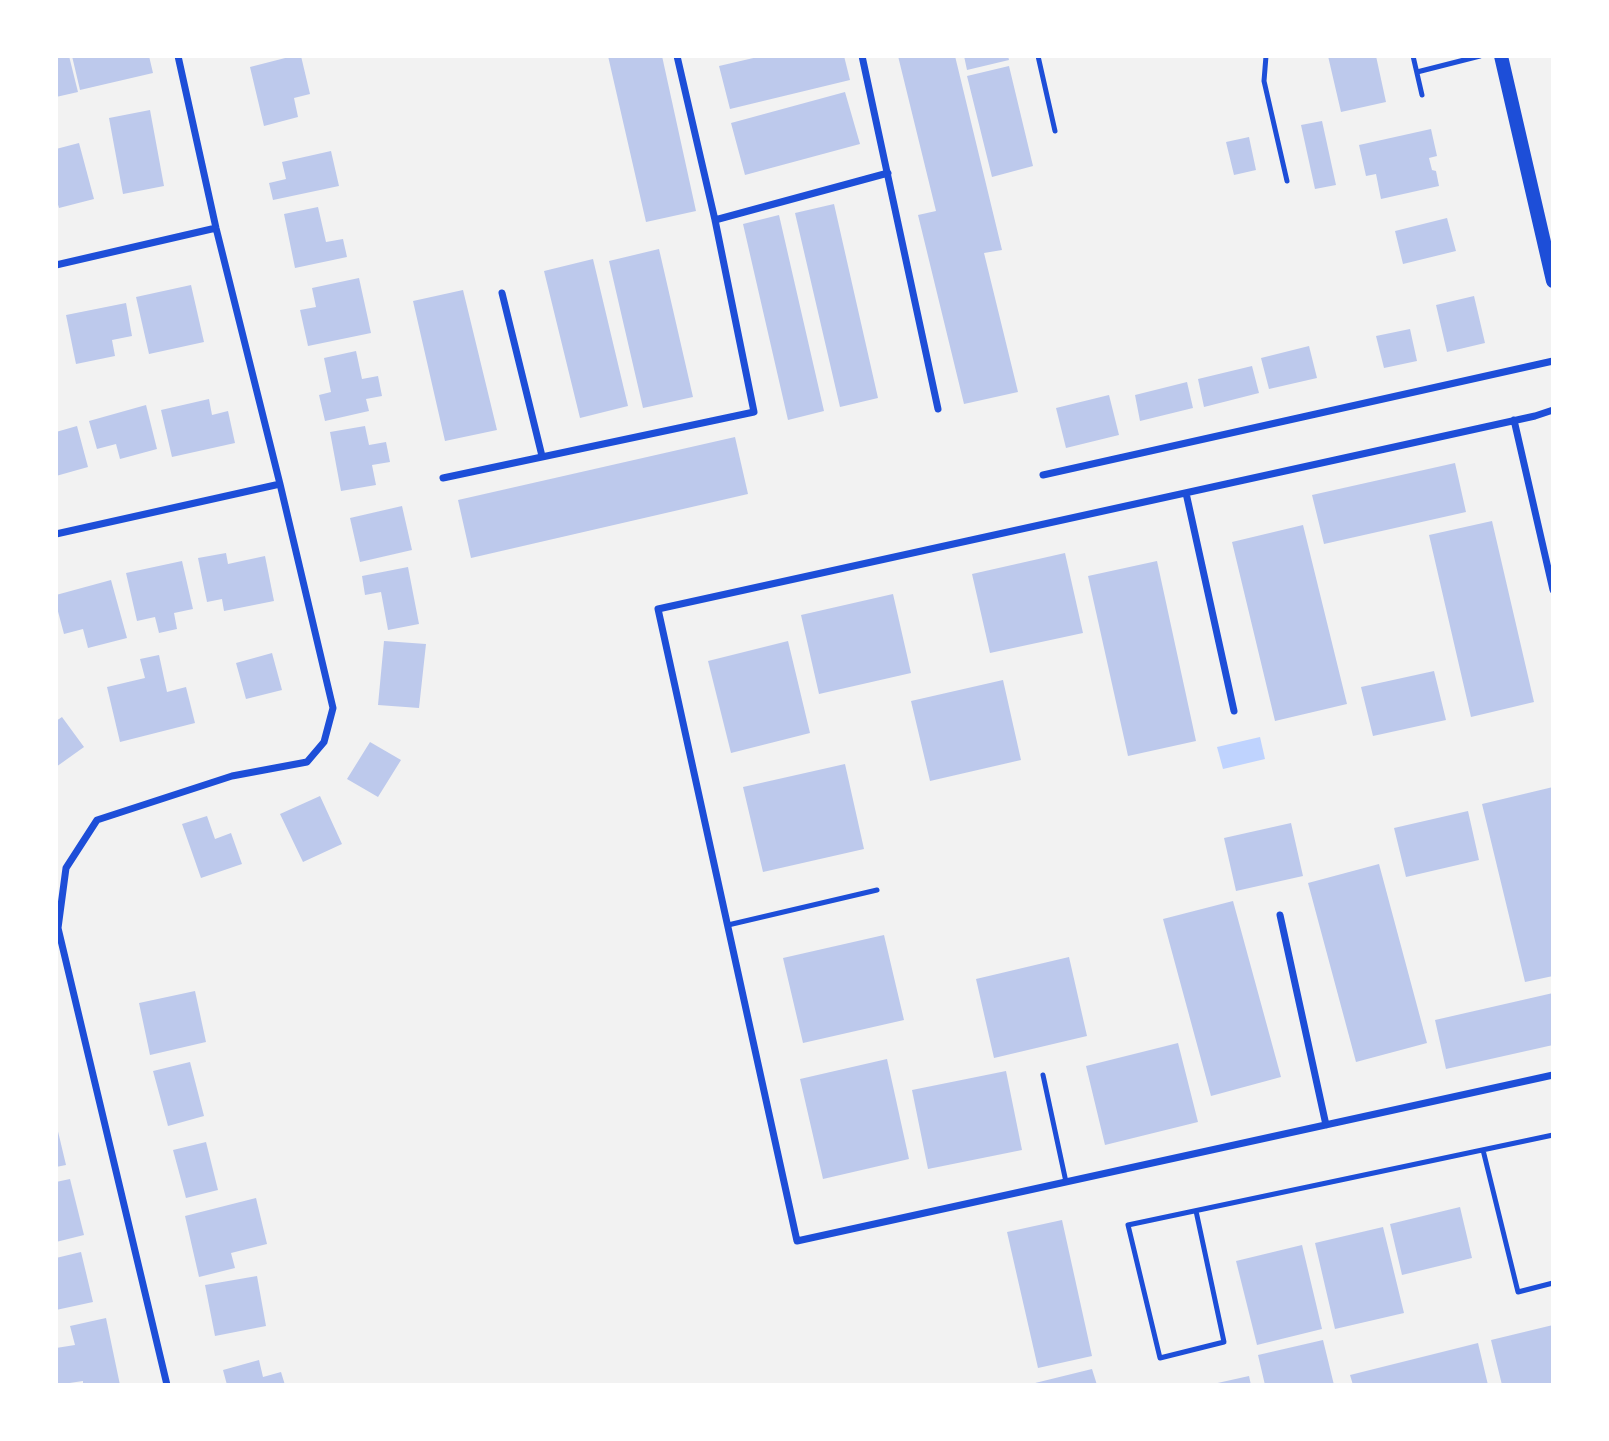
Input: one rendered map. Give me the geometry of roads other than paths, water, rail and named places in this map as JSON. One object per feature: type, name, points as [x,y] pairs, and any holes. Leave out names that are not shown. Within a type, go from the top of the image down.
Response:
[{"type":"main road","points":[[1501,56],[1553,281]]},
{"type":"street","points":[[167,1385],[58,928],[66,868],[97,820],[232,776],[307,762],[324,742],[333,708],[216,228],[178,56]]},
{"type":"street","points":[[443,478],[754,412],[715,220],[677,56]]},
{"type":"street","points":[[862,56],[939,409]]},
{"type":"street","points":[[715,220],[888,173]]},
{"type":"street","points":[[56,265],[216,228]]},
{"type":"street","points":[[502,293],[542,456]]},
{"type":"street","points":[[1043,475],[1553,361]]},
{"type":"street","points":[[1553,410],[658,609],[797,1241],[1553,1075]]},
{"type":"street","points":[[1514,420],[1553,590]]},
{"type":"street","points":[[56,534],[280,484]]},
{"type":"street","points":[[1186,493],[1234,711]]},
{"type":"street","points":[[1280,915],[1326,1125]]},
{"type":"lane","points":[[1038,56],[1055,131]]},
{"type":"lane","points":[[1266,56],[1264,81],[1287,181]]},
{"type":"lane","points":[[1413,56],[1422,95]]},
{"type":"lane","points":[[1417,72],[1480,56]]},
{"type":"lane","points":[[728,925],[877,890]]},
{"type":"lane","points":[[1043,1075],[1066,1182]]},
{"type":"lane","points":[[1196,1211],[1224,1342],[1160,1359],[1128,1225],[1553,1135]]},
{"type":"lane","points":[[1483,1150],[1518,1292],[1553,1283]]},
{"type":"water","points":[[1260,737],[1265,759],[1223,769],[1217,747]]}]
